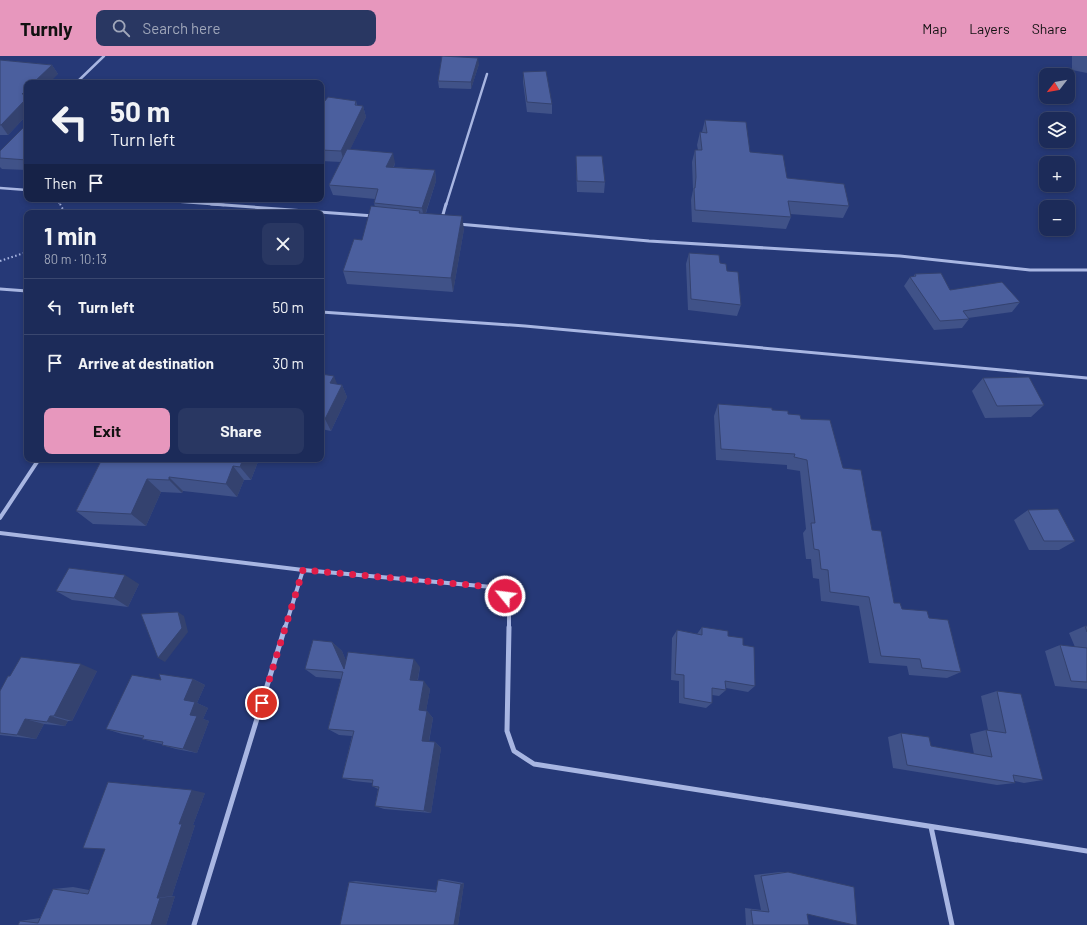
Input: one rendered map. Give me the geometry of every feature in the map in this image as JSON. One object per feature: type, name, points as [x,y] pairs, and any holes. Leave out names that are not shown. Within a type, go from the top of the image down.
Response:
[{"type":"street","points":[[79,80],[104,56]]},
{"type":"street","points":[[440,222],[487,74]]},
{"type":"street","points":[[0,188],[24,190]]},
{"type":"street","points":[[183,202],[289,210]]},
{"type":"street","points":[[324,213],[382,217]]},
{"type":"street","points":[[456,224],[649,241],[900,256],[1030,270],[1087,270]]},
{"type":"street","points":[[0,289],[24,291]]},
{"type":"street","points":[[324,312],[525,326],[1087,378]]},
{"type":"street","points":[[0,518],[37,462]]},
{"type":"street","points":[[0,533],[303,570],[492,587],[505,596],[509,610],[507,731],[514,751],[534,764],[1087,851]]},
{"type":"street","points":[[194,925],[303,570]]},
{"type":"street","points":[[931,827],[952,925]]},
{"type":"path","points":[[0,260],[24,253]]},
{"type":"building","points":[[442,56],[478,58],[471,82],[438,81]]},
{"type":"building","points":[[0,60],[52,65],[36,80],[24,80],[24,92],[22,94],[24,94],[24,101],[0,125]]},
{"type":"building","points":[[546,71],[552,104],[527,102],[523,72]]},
{"type":"building","points":[[328,97],[356,101],[355,105],[363,106],[341,151],[324,150],[324,102]]},
{"type":"building","points":[[705,120],[746,122],[750,152],[783,155],[787,178],[844,184],[849,206],[788,201],[791,217],[695,210],[695,150],[702,150],[700,132],[707,133]]},
{"type":"building","points":[[24,127],[24,160],[0,158],[0,151]]},
{"type":"building","points":[[347,149],[393,153],[386,167],[435,170],[422,208],[374,203],[378,189],[329,185]]},
{"type":"building","points":[[576,156],[602,156],[605,182],[577,181]]},
{"type":"building","points":[[371,206],[420,211],[419,213],[462,216],[451,278],[343,271],[354,239],[362,240]]},
{"type":"building","points":[[689,253],[719,255],[720,263],[726,264],[727,271],[738,272],[741,305],[691,299]]},
{"type":"building","points":[[941,273],[950,290],[1002,282],[1020,302],[963,311],[969,319],[940,321],[910,277],[916,276],[915,274]]},
{"type":"building","points":[[324,374],[334,376],[330,383],[342,385],[325,419]]},
{"type":"building","points":[[1029,377],[1044,405],[997,406],[983,378]]},
{"type":"building","points":[[718,404],[772,408],[772,410],[788,411],[788,414],[800,415],[801,419],[830,420],[843,468],[861,470],[872,530],[881,531],[894,603],[900,603],[902,609],[927,611],[929,618],[948,620],[961,672],[922,668],[920,659],[881,656],[869,597],[830,592],[828,570],[821,569],[819,550],[814,549],[811,523],[815,523],[807,460],[794,457],[795,454],[721,449]]},
{"type":"building","points":[[100,462],[242,462],[240,467],[233,466],[226,484],[169,477],[169,480],[147,479],[131,514],[76,511]]},
{"type":"building","points":[[1058,509],[1075,541],[1044,541],[1028,510]]},
{"type":"building","points":[[69,568],[125,575],[114,598],[56,591]]},
{"type":"building","points":[[178,612],[182,628],[158,658],[141,614]]},
{"type":"building","points":[[702,627],[728,631],[728,636],[743,638],[743,645],[754,647],[755,686],[725,681],[726,690],[712,688],[712,703],[684,698],[684,675],[675,674],[677,630],[702,635]]},
{"type":"building","points":[[313,640],[332,642],[344,669],[348,652],[414,659],[410,680],[424,681],[419,710],[427,711],[422,741],[435,742],[424,811],[375,806],[379,787],[372,786],[373,780],[342,778],[354,731],[328,729],[343,672],[305,669]]},
{"type":"building","points":[[1060,645],[1087,648],[1087,682],[1071,681]]},
{"type":"building","points":[[21,657],[81,664],[54,716],[50,716],[47,722],[25,719],[17,735],[0,733],[0,691]]},
{"type":"building","points":[[159,674],[193,679],[184,700],[195,702],[190,715],[197,716],[183,749],[162,745],[163,742],[142,739],[144,736],[106,729],[132,675],[161,680]]},
{"type":"building","points":[[997,691],[1021,694],[1043,780],[1013,775],[1015,783],[907,765],[901,733],[929,737],[931,746],[992,757],[986,730],[1006,733]]},
{"type":"building","points":[[108,782],[192,790],[179,824],[182,824],[157,898],[160,898],[151,925],[18,925],[20,921],[38,923],[53,889],[88,894],[105,849],[83,848]]},
{"type":"building","points":[[788,872],[854,887],[857,925],[807,914],[809,925],[753,925],[751,910],[769,912],[761,876]]},
{"type":"building","points":[[438,880],[461,884],[454,925],[340,925],[349,882],[436,892]]},
{"type":"route","points":[[262,703],[303,570],[492,587],[505,596]]}]
